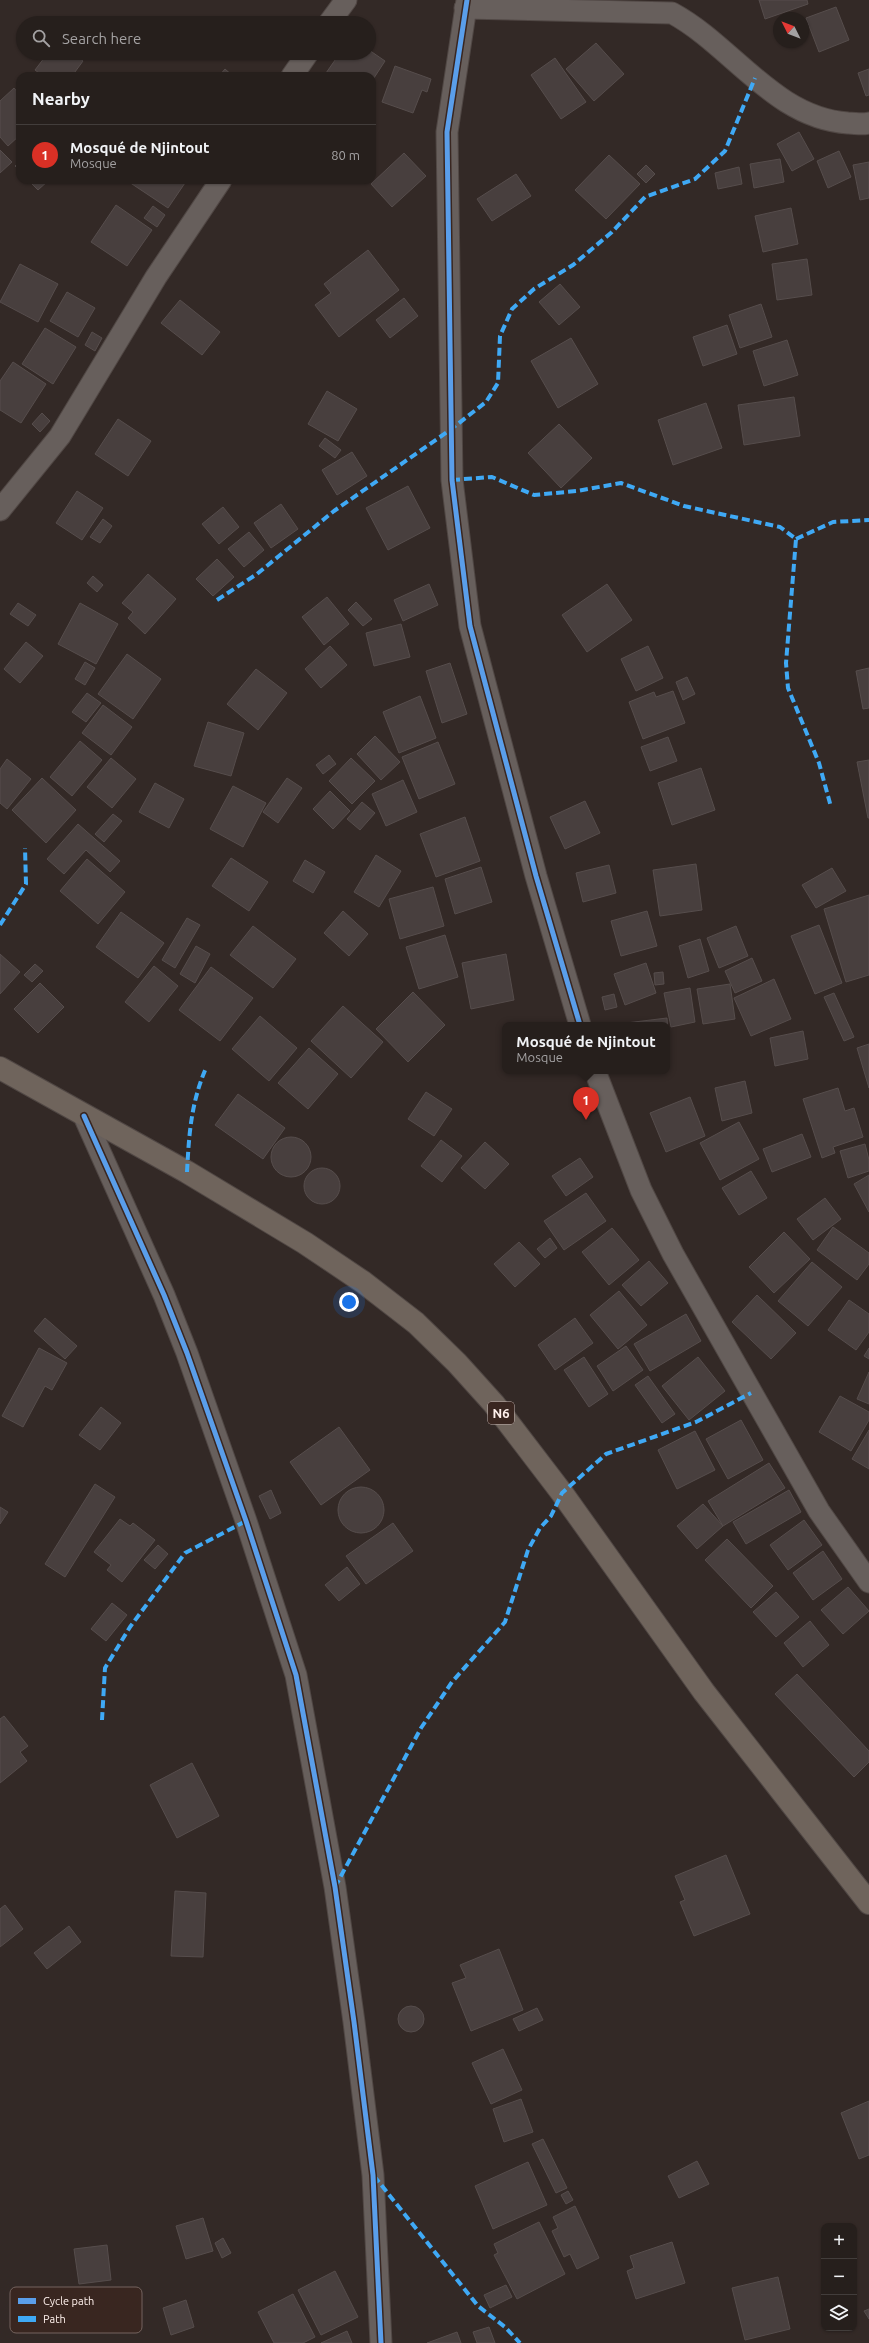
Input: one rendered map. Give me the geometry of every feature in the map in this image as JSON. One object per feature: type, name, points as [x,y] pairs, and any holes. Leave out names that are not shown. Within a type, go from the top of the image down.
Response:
[{"type":"highway","name":"N6","points":[[0,1068],[187,1172],[305,1243],[362,1282],[416,1323],[457,1363],[494,1404],[562,1493],[704,1692],[869,1903]]},
{"type":"street","points":[[334,16],[346,0]]},
{"type":"street","points":[[579,1022],[536,876],[470,626],[452,480],[447,132],[466,4],[672,13],[689,22],[755,78],[797,109],[828,122],[869,123]]},
{"type":"street","points":[[295,72],[303,60]]},
{"type":"street","points":[[0,510],[60,436],[156,277],[218,184]]},
{"type":"street","points":[[596,1074],[641,1190],[673,1254],[819,1511],[869,1582]]},
{"type":"street","points":[[84,1116],[164,1294],[187,1353],[246,1521],[296,1675],[336,1887],[354,2022],[373,2175],[381,2343]]},
{"type":"building","points":[[759,0],[807,0],[808,4],[785,12],[773,12],[773,16],[765,19]]},
{"type":"building","points":[[836,7],[849,40],[819,52],[809,26],[809,17]]},
{"type":"building","points":[[596,43],[624,74],[594,101],[566,69]]},
{"type":"building","points":[[376,55],[385,61],[376,75],[376,72],[327,72],[335,60],[376,60]]},
{"type":"building","points":[[555,58],[586,102],[561,119],[531,75]]},
{"type":"building","points":[[43,60],[83,61],[75,72],[38,72],[35,70]]},
{"type":"building","points":[[395,66],[431,79],[427,92],[422,90],[413,113],[382,102]]},
{"type":"building","points":[[869,69],[869,95],[866,96],[858,73]]},
{"type":"building","points":[[14,88],[16,90],[16,139],[8,146],[0,137],[0,101]]},
{"type":"building","points":[[799,132],[814,159],[792,171],[777,144]]},
{"type":"building","points":[[0,150],[12,162],[0,173]]},
{"type":"building","points":[[839,151],[851,177],[828,188],[817,161]]},
{"type":"building","points":[[404,153],[426,176],[392,207],[371,184],[376,184],[376,179]]},
{"type":"building","points":[[609,155],[640,184],[606,219],[575,190]]},
{"type":"building","points":[[780,159],[784,182],[754,188],[750,164]]},
{"type":"building","points":[[869,162],[869,198],[860,200],[853,165]]},
{"type":"building","points":[[646,165],[655,174],[646,183],[637,174]]},
{"type":"building","points":[[739,167],[742,184],[718,189],[715,173]]},
{"type":"building","points":[[516,174],[531,196],[492,221],[477,199]]},
{"type":"building","points":[[32,184],[45,184],[38,190]]},
{"type":"building","points":[[132,184],[184,184],[168,208]]},
{"type":"building","points":[[116,205],[152,230],[127,266],[91,242]]},
{"type":"building","points":[[153,206],[165,215],[157,227],[144,218]]},
{"type":"building","points":[[791,208],[798,244],[763,252],[755,216]]},
{"type":"building","points":[[368,250],[399,290],[339,337],[315,305],[331,293],[324,284]]},
{"type":"building","points":[[807,259],[812,295],[777,300],[772,264]]},
{"type":"building","points":[[20,264],[58,284],[38,322],[0,302]]},
{"type":"building","points":[[560,284],[580,307],[559,325],[539,302]]},
{"type":"building","points":[[67,292],[95,308],[78,337],[50,321]]},
{"type":"building","points":[[404,298],[418,316],[390,338],[376,320]]},
{"type":"building","points":[[180,300],[220,332],[202,355],[161,323]]},
{"type":"building","points":[[761,304],[772,337],[740,348],[729,315]]},
{"type":"building","points":[[727,325],[737,354],[703,366],[693,337]]},
{"type":"building","points":[[45,328],[76,347],[53,384],[22,364]]},
{"type":"building","points":[[92,332],[102,338],[95,351],[85,345]]},
{"type":"building","points":[[571,338],[598,384],[558,408],[531,361]]},
{"type":"building","points":[[787,340],[798,375],[764,386],[753,351]]},
{"type":"building","points":[[13,362],[46,384],[21,423],[0,410],[0,381]]},
{"type":"building","points":[[327,391],[357,409],[338,441],[308,424]]},
{"type":"building","points":[[794,397],[800,436],[744,445],[738,405]]},
{"type":"building","points":[[706,403],[722,448],[673,465],[658,420]]},
{"type":"building","points":[[42,413],[50,421],[40,432],[32,424]]},
{"type":"building","points":[[118,419],[151,441],[128,476],[95,454]]},
{"type":"building","points":[[559,424],[592,458],[561,488],[528,453]]},
{"type":"building","points":[[325,438],[341,450],[335,458],[319,446]]},
{"type":"building","points":[[352,452],[367,476],[337,495],[322,470]]},
{"type":"building","points":[[408,486],[430,528],[388,550],[366,508]]},
{"type":"building","points":[[77,491],[103,508],[82,540],[56,523]]},
{"type":"building","points":[[281,504],[298,529],[271,548],[254,523]]},
{"type":"building","points":[[223,507],[239,527],[219,544],[202,524]]},
{"type":"building","points":[[103,519],[112,526],[100,543],[90,537]]},
{"type":"building","points":[[249,532],[264,550],[244,567],[228,549]]},
{"type":"building","points":[[217,559],[234,577],[213,596],[196,579]]},
{"type":"building","points":[[148,574],[176,599],[145,634],[128,618],[133,612],[122,603]]},
{"type":"building","points":[[93,576],[103,585],[97,592],[87,583]]},
{"type":"building","points":[[429,584],[438,605],[403,621],[394,600]]},
{"type":"building","points":[[607,584],[632,620],[587,652],[562,615]]},
{"type":"building","points":[[327,597],[349,624],[324,645],[302,617]]},
{"type":"building","points":[[356,602],[372,619],[363,626],[348,610]]},
{"type":"building","points":[[18,603],[36,615],[28,626],[10,614]]},
{"type":"building","points":[[80,603],[118,624],[96,664],[58,644]]},
{"type":"building","points":[[401,624],[410,657],[374,666],[366,633]]},
{"type":"building","points":[[26,642],[43,656],[20,683],[4,669]]},
{"type":"building","points":[[330,646],[347,665],[321,688],[305,669]]},
{"type":"building","points":[[648,646],[663,678],[636,691],[621,659]]},
{"type":"building","points":[[127,654],[161,679],[133,719],[98,694]]},
{"type":"building","points":[[85,662],[95,668],[85,685],[75,679]]},
{"type":"building","points":[[450,663],[467,714],[442,723],[426,671]]},
{"type":"building","points":[[869,668],[869,708],[863,709],[856,671]]},
{"type":"building","points":[[256,669],[287,693],[258,730],[227,704]]},
{"type":"building","points":[[687,677],[695,694],[683,700],[676,682]]},
{"type":"building","points":[[673,691],[685,723],[643,739],[629,702],[654,692],[656,697]]},
{"type":"building","points":[[87,693],[101,703],[86,722],[72,712]]},
{"type":"building","points":[[420,696],[436,738],[399,753],[383,712]]},
{"type":"building","points":[[103,705],[132,727],[111,755],[82,733]]},
{"type":"building","points":[[208,722],[244,733],[231,776],[194,766]]},
{"type":"building","points":[[375,736],[400,762],[381,780],[357,754]]},
{"type":"building","points":[[668,737],[677,761],[650,771],[641,747]]},
{"type":"building","points":[[80,741],[102,760],[72,796],[50,777]]},
{"type":"building","points":[[438,742],[455,784],[419,799],[402,757]]},
{"type":"building","points":[[329,755],[336,764],[323,774],[316,765]]},
{"type":"building","points":[[111,758],[136,779],[112,808],[87,787]]},
{"type":"building","points":[[351,758],[375,781],[352,804],[329,781]]},
{"type":"building","points":[[7,759],[31,779],[7,809],[0,803],[0,769]]},
{"type":"building","points":[[869,760],[869,818],[868,818],[857,762]]},
{"type":"building","points":[[701,768],[715,810],[672,825],[658,783]]},
{"type":"building","points":[[42,778],[76,810],[46,843],[12,810]]},
{"type":"building","points":[[287,778],[302,788],[278,823],[263,812]]},
{"type":"building","points":[[403,780],[417,812],[386,826],[372,794]]},
{"type":"building","points":[[155,783],[184,799],[169,828],[139,812]]},
{"type":"building","points":[[233,786],[266,803],[243,847],[210,829]]},
{"type":"building","points":[[330,791],[350,811],[333,829],[313,809]]},
{"type":"building","points":[[585,801],[600,833],[565,849],[550,817]]},
{"type":"building","points":[[362,802],[375,813],[360,830],[347,819]]},
{"type":"building","points":[[113,814],[122,821],[104,842],[95,834]]},
{"type":"building","points":[[465,817],[480,861],[436,877],[420,834]]},
{"type":"building","points":[[78,824],[120,861],[110,872],[86,850],[64,874],[47,859]]},
{"type":"building","points":[[376,855],[401,871],[379,907],[354,892]]},
{"type":"building","points":[[231,858],[268,882],[249,911],[212,886]]},
{"type":"building","points":[[87,859],[125,892],[98,924],[60,891]]},
{"type":"building","points":[[305,860],[325,872],[313,893],[293,881]]},
{"type":"building","points":[[696,864],[702,910],[660,916],[653,870]]},
{"type":"building","points":[[609,865],[616,893],[583,902],[576,873]]},
{"type":"building","points":[[481,867],[492,902],[455,914],[445,879]]},
{"type":"building","points":[[832,868],[846,891],[816,908],[802,885]]},
{"type":"building","points":[[433,887],[444,926],[400,939],[389,899]]},
{"type":"building","points":[[869,895],[869,975],[846,982],[824,909]]},
{"type":"building","points":[[343,911],[368,934],[349,956],[324,933]]},
{"type":"building","points":[[647,911],[657,946],[621,956],[611,921]]},
{"type":"building","points":[[121,912],[164,943],[138,978],[96,947]]},
{"type":"building","points":[[187,918],[200,925],[175,968],[162,960]]},
{"type":"building","points":[[819,925],[842,983],[815,994],[791,936]]},
{"type":"building","points":[[253,926],[296,959],[273,988],[230,955]]},
{"type":"building","points":[[736,926],[748,956],[719,968],[707,938]]},
{"type":"building","points":[[445,935],[458,977],[419,989],[406,947]]},
{"type":"building","points":[[700,939],[709,971],[688,978],[679,946]]},
{"type":"building","points":[[196,946],[210,954],[195,983],[180,974]]},
{"type":"building","points":[[0,954],[20,972],[0,994]]},
{"type":"building","points":[[506,954],[514,1000],[471,1009],[462,963]]},
{"type":"building","points":[[752,958],[762,981],[735,993],[725,971]]},
{"type":"building","points":[[646,963],[656,993],[625,1005],[614,974]]},
{"type":"building","points":[[35,964],[43,971],[32,982],[24,975]]},
{"type":"building","points":[[154,966],[178,986],[149,1022],[125,1002]]},
{"type":"building","points":[[211,967],[253,998],[220,1041],[179,1010]]},
{"type":"building","points":[[663,972],[664,984],[655,985],[654,973]]},
{"type":"building","points":[[774,979],[791,1019],[751,1036],[734,998]]},
{"type":"building","points":[[40,983],[64,1007],[38,1033],[14,1009]]},
{"type":"building","points":[[730,984],[735,1019],[703,1024],[697,989]]},
{"type":"building","points":[[690,988],[695,1022],[671,1027],[664,993]]},
{"type":"building","points":[[413,992],[445,1025],[408,1062],[376,1029]]},
{"type":"building","points":[[834,993],[854,1037],[844,1041],[824,997]]},
{"type":"building","points":[[614,994],[617,1007],[605,1010],[602,997]]},
{"type":"building","points":[[343,1006],[383,1042],[351,1078],[311,1041]]},
{"type":"building","points":[[260,1016],[297,1048],[269,1081],[232,1049]]},
{"type":"building","points":[[667,1018],[667,1022],[634,1022]]},
{"type":"building","points":[[803,1031],[808,1059],[775,1066],[770,1038]]},
{"type":"building","points":[[869,1044],[869,1088],[857,1048]]},
{"type":"building","points":[[309,1048],[338,1074],[308,1109],[278,1083]]},
{"type":"building","points":[[745,1081],[752,1113],[722,1121],[715,1088]]},
{"type":"building","points":[[838,1088],[845,1111],[854,1108],[863,1137],[833,1147],[835,1153],[822,1158],[803,1099]]},
{"type":"building","points":[[426,1092],[452,1109],[434,1136],[408,1119]]},
{"type":"building","points":[[238,1094],[285,1128],[263,1159],[215,1125]]},
{"type":"building","points":[[690,1097],[705,1136],[666,1152],[650,1113]]},
{"type":"building","points":[[739,1122],[759,1159],[720,1180],[700,1143]]},
{"type":"building","points":[[802,1134],[811,1157],[772,1172],[763,1149]]},
{"type":"building","points":[[287,1137],[295,1137],[302,1140],[308,1146],[311,1157],[308,1168],[302,1174],[295,1177],[287,1177],[280,1174],[274,1168],[271,1161],[271,1153],[274,1146],[280,1140]]},
{"type":"building","points":[[441,1140],[462,1156],[442,1182],[421,1166]]},
{"type":"building","points":[[485,1142],[509,1164],[485,1189],[461,1168]]},
{"type":"building","points":[[865,1144],[869,1160],[869,1171],[848,1178],[840,1151]]},
{"type":"building","points":[[580,1158],[593,1177],[566,1196],[552,1176]]},
{"type":"building","points":[[326,1168],[335,1173],[339,1179],[339,1193],[335,1199],[326,1204],[318,1204],[309,1199],[305,1193],[304,1182],[309,1173],[315,1169]]},
{"type":"building","points":[[751,1171],[767,1198],[739,1215],[722,1188]]},
{"type":"building","points":[[869,1175],[869,1212],[854,1184]]},
{"type":"building","points":[[586,1193],[606,1221],[564,1250],[544,1221]]},
{"type":"building","points":[[825,1198],[841,1219],[813,1240],[797,1219]]},
{"type":"building","points":[[833,1227],[869,1253],[869,1264],[857,1280],[817,1250]]},
{"type":"building","points":[[612,1228],[639,1260],[609,1285],[582,1252]]},
{"type":"building","points":[[784,1232],[810,1259],[774,1293],[749,1267]]},
{"type":"building","points":[[550,1238],[557,1248],[545,1258],[537,1249]]},
{"type":"building","points":[[519,1242],[540,1264],[515,1287],[494,1264]]},
{"type":"building","points":[[649,1261],[668,1283],[641,1306],[622,1285]]},
{"type":"building","points":[[812,1262],[842,1287],[808,1326],[778,1301]]},
{"type":"building","points":[[619,1291],[647,1325],[618,1349],[590,1315]]},
{"type":"building","points":[[757,1295],[796,1333],[771,1359],[732,1322]]},
{"type":"building","points":[[849,1300],[869,1314],[869,1332],[856,1350],[828,1330]]},
{"type":"building","points":[[686,1314],[701,1341],[650,1371],[634,1344]]},
{"type":"building","points":[[45,1318],[77,1346],[65,1359],[34,1331]]},
{"type":"building","points":[[575,1318],[593,1343],[555,1370],[538,1345]]},
{"type":"building","points":[[626,1346],[643,1370],[613,1391],[597,1366]]},
{"type":"building","points":[[39,1348],[67,1363],[52,1390],[45,1386],[23,1427],[2,1416]]},
{"type":"building","points":[[869,1348],[869,1359],[864,1356]]},
{"type":"building","points":[[584,1357],[608,1394],[589,1407],[564,1370]]},
{"type":"building","points":[[698,1357],[725,1391],[689,1420],[662,1386]]},
{"type":"building","points":[[869,1372],[869,1404],[857,1399]]},
{"type":"building","points":[[648,1376],[675,1414],[662,1423],[635,1385]]},
{"type":"building","points":[[840,1396],[869,1412],[869,1420],[851,1451],[819,1432]]},
{"type":"building","points":[[101,1407],[121,1423],[100,1450],[79,1435]]},
{"type":"building","points":[[741,1420],[763,1460],[728,1479],[706,1439]]},
{"type":"building","points":[[339,1427],[370,1470],[321,1505],[290,1462]]},
{"type":"building","points":[[869,1430],[869,1469],[852,1459]]},
{"type":"building","points":[[695,1431],[715,1470],[677,1489],[658,1450]]},
{"type":"building","points":[[769,1463],[785,1488],[723,1526],[708,1501]]},
{"type":"building","points":[[95,1484],[115,1497],[65,1577],[45,1564]]},
{"type":"building","points":[[361,1487],[374,1491],[380,1497],[384,1510],[380,1523],[374,1529],[361,1533],[348,1529],[342,1523],[338,1510],[342,1497],[348,1491]]},
{"type":"building","points":[[271,1490],[281,1513],[270,1519],[259,1496]]},
{"type":"building","points":[[789,1490],[801,1512],[746,1544],[733,1522]]},
{"type":"building","points":[[703,1504],[723,1526],[697,1549],[677,1526]]},
{"type":"building","points":[[0,1507],[8,1512],[0,1524]]},
{"type":"building","points":[[120,1519],[130,1526],[133,1523],[155,1540],[122,1582],[107,1570],[111,1565],[94,1552]]},
{"type":"building","points":[[804,1520],[822,1545],[788,1570],[770,1545]]},
{"type":"building","points":[[393,1523],[413,1551],[366,1584],[346,1556]]},
{"type":"building","points":[[727,1539],[773,1586],[751,1608],[705,1560]]},
{"type":"building","points":[[158,1545],[168,1554],[155,1569],[144,1560]]},
{"type":"building","points":[[823,1551],[842,1579],[813,1600],[793,1573]]},
{"type":"building","points":[[347,1567],[360,1584],[339,1601],[325,1585]]},
{"type":"building","points":[[848,1587],[869,1611],[843,1634],[821,1610]]},
{"type":"building","points":[[776,1592],[799,1617],[776,1637],[753,1612]]},
{"type":"building","points":[[112,1603],[127,1615],[106,1641],[91,1629]]},
{"type":"building","points":[[810,1621],[829,1645],[803,1667],[784,1643]]},
{"type":"building","points":[[797,1674],[869,1751],[869,1762],[854,1777],[775,1694]]},
{"type":"building","points":[[4,1716],[28,1746],[20,1752],[27,1761],[0,1783],[0,1719]]},
{"type":"building","points":[[192,1763],[219,1816],[177,1838],[150,1785]]},
{"type":"building","points":[[726,1855],[750,1914],[694,1936],[680,1902],[685,1900],[675,1876]]},
{"type":"building","points":[[175,1891],[206,1893],[203,1957],[171,1956]]},
{"type":"building","points":[[5,1905],[23,1929],[0,1947],[0,1909]]},
{"type":"building","points":[[69,1926],[81,1942],[47,1969],[34,1953]]},
{"type":"building","points":[[499,1949],[523,2010],[471,2031],[452,1983],[466,1978],[460,1965]]},
{"type":"building","points":[[411,2006],[420,2010],[424,2019],[420,2028],[411,2032],[402,2028],[398,2019],[402,2010]]},
{"type":"building","points":[[537,2008],[543,2020],[519,2031],[513,2019]]},
{"type":"building","points":[[503,2049],[522,2090],[491,2104],[472,2063]]},
{"type":"building","points":[[521,2099],[533,2132],[504,2142],[493,2109]]},
{"type":"building","points":[[869,2101],[869,2155],[859,2159],[841,2113]]},
{"type":"building","points":[[543,2139],[567,2188],[556,2193],[532,2144]]},
{"type":"building","points":[[697,2161],[709,2184],[679,2198],[668,2176]]},
{"type":"building","points":[[528,2162],[547,2205],[493,2229],[475,2186]]},
{"type":"building","points":[[568,2191],[573,2200],[566,2204],[561,2195]]},
{"type":"building","points":[[575,2206],[599,2258],[577,2269],[570,2254],[564,2257],[552,2231],[558,2228],[553,2217]]},
{"type":"building","points":[[203,2218],[213,2251],[186,2259],[176,2226]]},
{"type":"building","points":[[539,2222],[565,2274],[517,2299],[494,2255],[498,2253],[494,2244]]},
{"type":"building","points":[[223,2238],[231,2253],[222,2258],[215,2243]]},
{"type":"building","points":[[672,2242],[685,2283],[636,2299],[627,2271],[634,2268],[630,2256]]},
{"type":"building","points":[[107,2245],[111,2280],[79,2284],[74,2249]]},
{"type":"building","points":[[335,2271],[358,2317],[321,2335],[298,2290]]},
{"type":"building","points":[[778,2277],[790,2329],[745,2340],[732,2288]]},
{"type":"building","points":[[506,2285],[512,2297],[490,2308],[484,2295]]},
{"type":"building","points":[[293,2294],[315,2337],[303,2343],[274,2343],[258,2312]]},
{"type":"building","points":[[186,2300],[194,2327],[171,2335],[163,2308]]},
{"type":"building","points":[[869,2309],[869,2319],[864,2311]]},
{"type":"building","points":[[489,2327],[495,2343],[477,2343],[473,2332]]},
{"type":"building","points":[[347,2331],[352,2343],[321,2343]]},
{"type":"building","points":[[457,2332],[461,2343],[427,2343]]},
{"type":"marked path","points":[[217,600],[257,574],[334,511],[450,430],[486,402],[498,383],[500,336],[512,309],[534,289],[573,265],[612,232],[645,197],[695,179],[725,151],[755,78]]},
{"type":"marked path","points":[[452,480],[492,477],[534,495],[577,491],[621,483],[684,506],[780,527],[796,539],[786,663],[788,688],[819,763],[831,807]]},
{"type":"marked path","points":[[796,539],[833,522],[869,520]]},
{"type":"marked path","points":[[0,925],[26,884],[25,848]]},
{"type":"marked path","points":[[187,1172],[190,1132],[194,1106],[206,1068]]},
{"type":"marked path","points":[[335,1887],[421,1728],[452,1682],[505,1622],[528,1550],[540,1528],[551,1516],[562,1493],[606,1454],[696,1422],[751,1393]]},
{"type":"marked path","points":[[102,1720],[105,1668],[130,1627],[185,1553],[246,1521]]},
{"type":"marked path","points":[[374,2176],[478,2306],[505,2327],[520,2343]]},
{"type":"cycle path","points":[[467,0],[447,132],[452,480],[470,626],[536,876],[579,1022]]},
{"type":"cycle path","points":[[84,1116],[164,1295],[187,1353],[246,1521],[296,1675],[335,1887],[354,2022],[373,2175],[381,2343]]},
{"type":"place","name":"Mosqué de Njintout","points":[[586,1120]]}]
